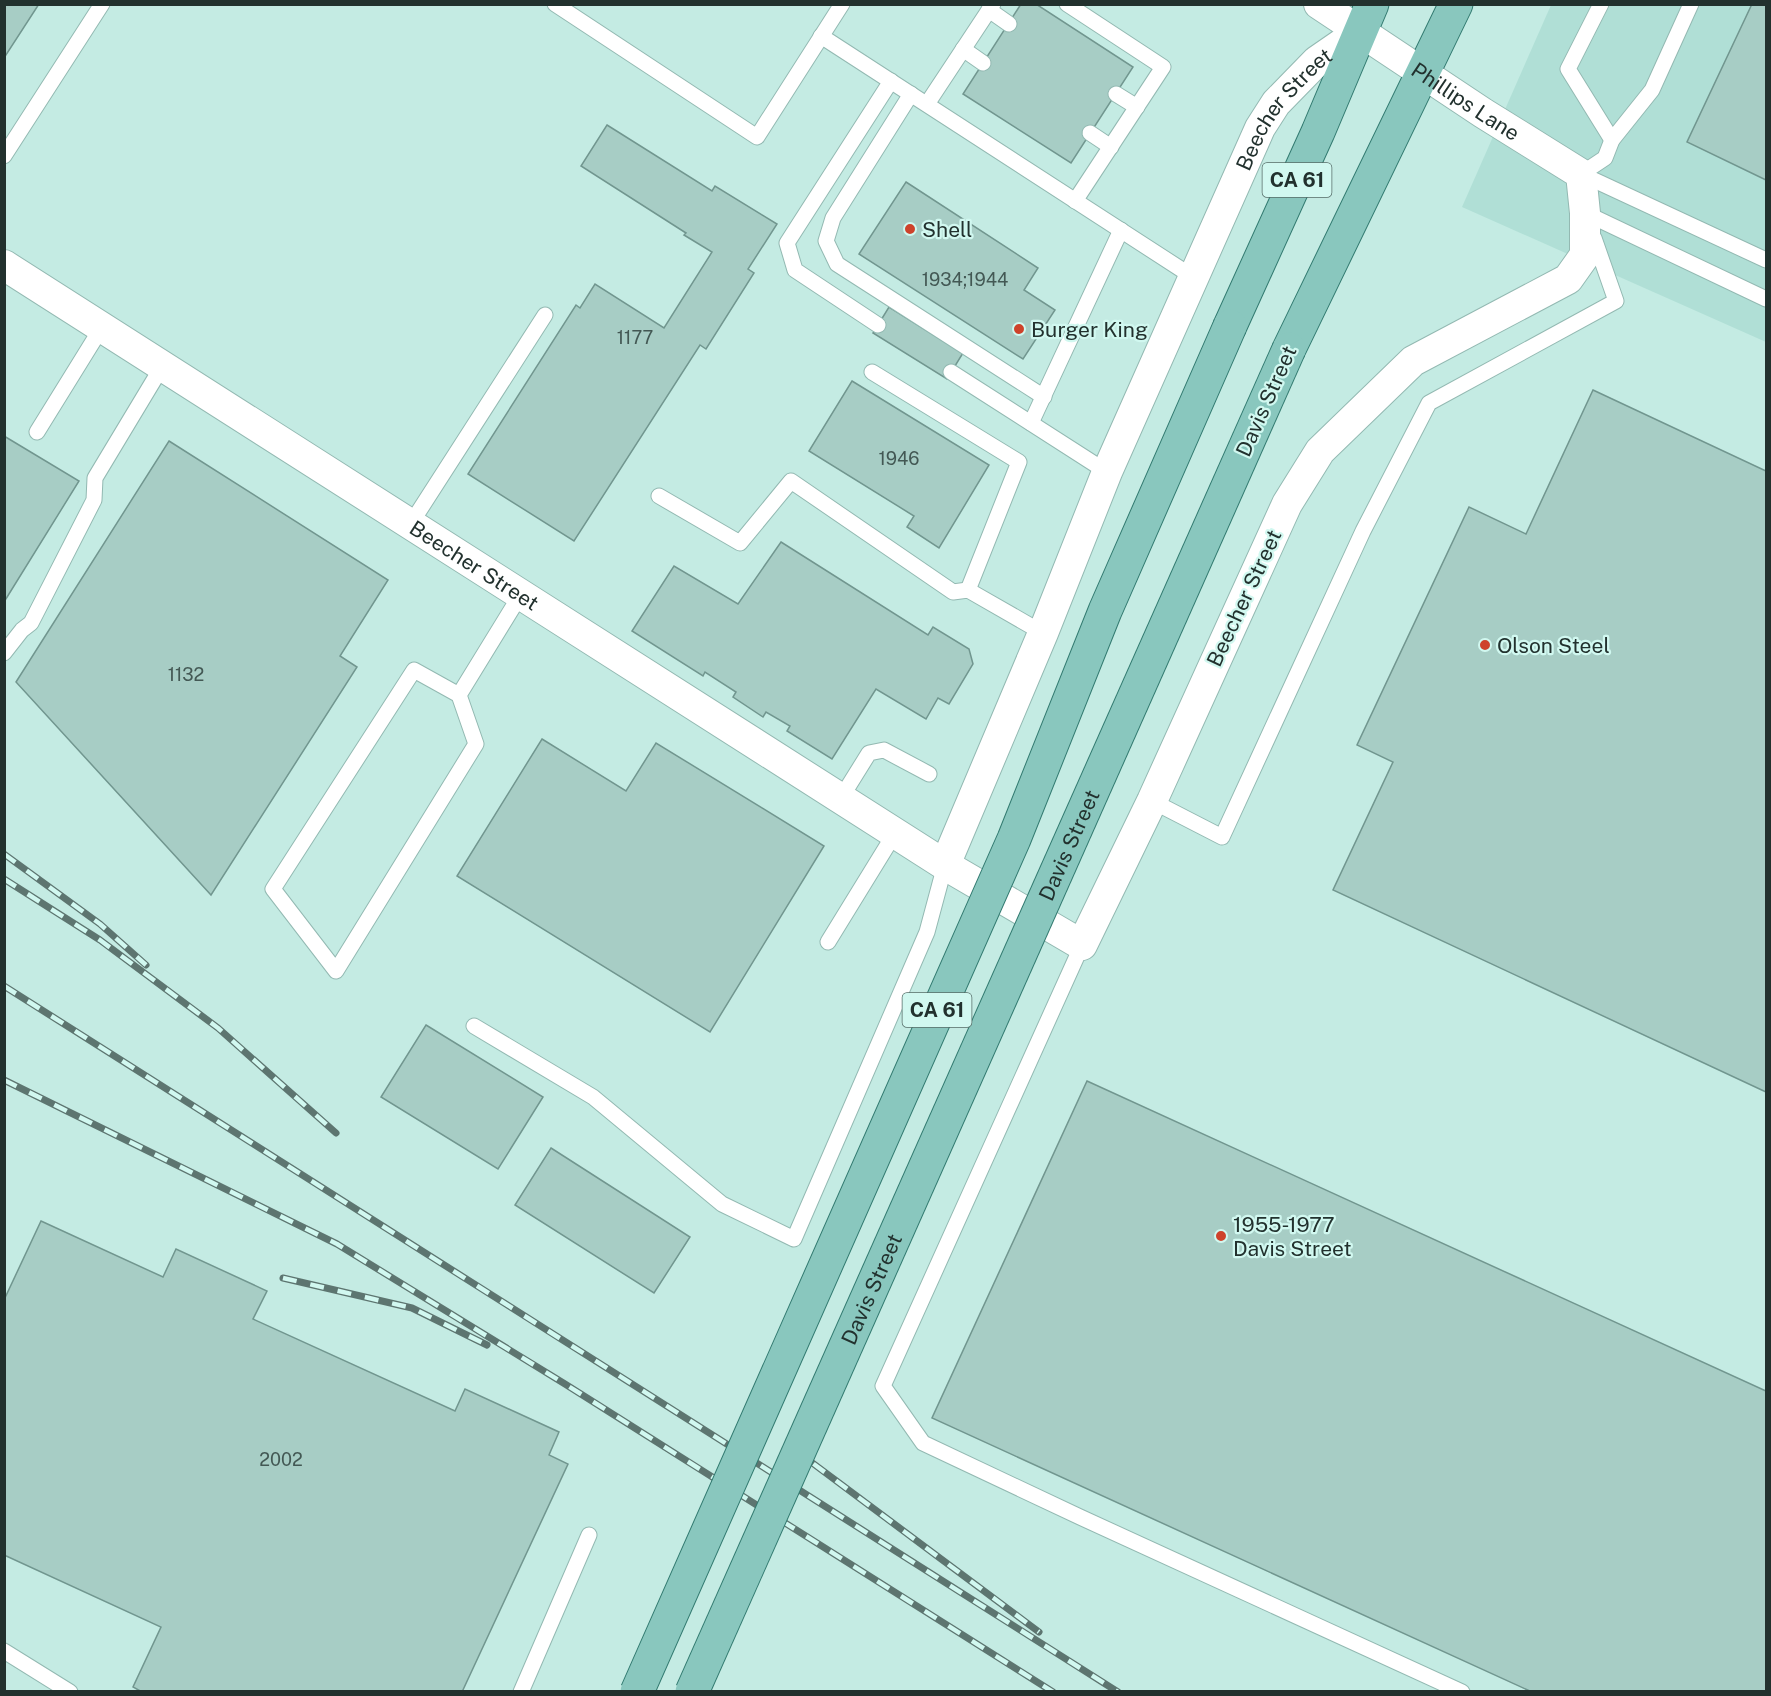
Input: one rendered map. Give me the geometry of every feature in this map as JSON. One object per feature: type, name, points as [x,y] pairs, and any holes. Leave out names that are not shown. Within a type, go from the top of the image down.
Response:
[{"type":"main road","name":"Davis Street","points":[[692,1692],[1289,349],[1456,4]]},
{"type":"main road","name":"CA 61","points":[[637,1692],[1014,839],[1105,611],[1318,132],[1366,18]]},
{"type":"street","name":"Phillips Lane","points":[[1319,4],[1366,18],[1423,72],[1483,113],[1581,174]]},
{"type":"street","name":"Beecher Street","points":[[945,865],[1043,633],[1107,472],[1260,128],[1276,103],[1317,61],[1366,18]]},
{"type":"street","points":[[1581,174],[1585,213]]},
{"type":"street","name":"Beecher Street","points":[[4,265],[945,865],[1082,945],[1152,801],[1287,504],[1320,451],[1413,361],[1568,279],[1585,255],[1585,213]]},
{"type":"lane","points":[[4,156],[102,4]]},
{"type":"lane","points":[[555,4],[575,10],[757,137],[842,4]]},
{"type":"lane","points":[[1067,4],[1163,67],[1075,201]]},
{"type":"lane","points":[[1601,4],[1568,69],[1612,140]]},
{"type":"lane","points":[[1581,174],[1605,158],[1612,140],[1652,90],[1691,4]]},
{"type":"lane","points":[[927,104],[991,7],[1009,24]]},
{"type":"lane","points":[[822,36],[1193,277]]},
{"type":"lane","points":[[963,49],[983,63]]},
{"type":"lane","points":[[878,325],[795,270],[787,243],[891,81]]},
{"type":"lane","points":[[911,94],[832,218],[826,241],[837,264],[1044,397]]},
{"type":"lane","points":[[1116,94],[1137,107]]},
{"type":"lane","points":[[1090,133],[1111,147]]},
{"type":"lane","points":[[1581,174],[1767,261]]},
{"type":"lane","points":[[1585,213],[1767,299]]},
{"type":"lane","points":[[1152,801],[1222,837],[1363,531],[1429,404],[1616,301],[1585,213]]},
{"type":"lane","points":[[1031,423],[1121,230]]},
{"type":"lane","points":[[410,525],[545,315]]},
{"type":"lane","points":[[36,432],[102,327]]},
{"type":"lane","points":[[4,653],[22,630],[31,623],[94,500],[95,478],[163,365]]},
{"type":"lane","points":[[872,372],[1019,462],[968,590]]},
{"type":"lane","points":[[951,372],[1107,472]]},
{"type":"lane","points":[[659,496],[740,543],[791,482],[953,592],[968,590],[1043,633]]},
{"type":"lane","points":[[459,695],[521,594]]},
{"type":"lane","points":[[414,670],[459,695],[476,744],[336,970],[273,889],[414,670]]},
{"type":"lane","points":[[841,798],[869,753],[884,750],[928,774]]},
{"type":"lane","points":[[828,942],[895,833]]},
{"type":"lane","points":[[474,1026],[593,1097],[722,1204],[794,1239],[927,932],[945,865]]},
{"type":"lane","points":[[1082,945],[883,1386],[923,1443],[1462,1692]]},
{"type":"lane","points":[[521,1692],[589,1535]]},
{"type":"lane","points":[[4,1651],[70,1692]]},
{"type":"shaded area","points":[[1551,5],[1766,5],[1766,342],[1462,207]]},
{"type":"building","points":[[4,4],[39,4],[4,58]]},
{"type":"building","points":[[1021,4],[1036,4],[1133,67],[1071,163],[963,94]]},
{"type":"building","points":[[1752,4],[1766,4],[1766,180],[1687,142]]},
{"type":"building","points":[[607,125],[712,191],[715,186],[777,224],[748,269],[754,273],[706,349],[700,345],[574,541],[468,474],[576,305],[580,308],[595,284],[664,328],[712,252],[581,166]]},
{"type":"building","points":[[906,182],[1038,268],[1024,290],[1055,310],[1023,359],[859,254]]},
{"type":"building","points":[[889,307],[963,353],[947,379],[873,333]]},
{"type":"building","points":[[852,381],[989,465],[939,548],[907,527],[914,516],[809,451]]},
{"type":"building","points":[[1593,390],[1766,471],[1766,1092],[1333,890],[1393,762],[1357,745],[1469,507],[1526,534]]},
{"type":"building","points":[[4,436],[79,481],[4,602]]},
{"type":"building","points":[[169,441],[388,580],[340,656],[357,667],[211,895],[16,682]]},
{"type":"building","points":[[781,542],[928,635],[933,627],[969,649],[973,664],[949,704],[938,698],[926,719],[876,689],[832,759],[787,731],[790,726],[766,712],[763,717],[733,697],[736,692],[705,672],[703,676],[632,631],[674,566],[738,604]]},
{"type":"building","points":[[542,739],[626,791],[656,743],[824,846],[710,1032],[457,876]]},
{"type":"building","points":[[426,1025],[543,1097],[498,1169],[381,1097]]},
{"type":"building","name":"1955-1977 Davis Street","points":[[1087,1081],[1766,1391],[1766,1692],[1532,1692],[932,1418]]},
{"type":"building","points":[[551,1148],[690,1237],[654,1293],[515,1205]]},
{"type":"building","points":[[41,1221],[163,1277],[176,1249],[267,1291],[253,1319],[455,1411],[465,1389],[559,1432],[549,1455],[568,1464],[462,1692],[142,1692],[133,1687],[161,1627],[4,1555],[4,1300]]},
{"type":"railway","points":[[4,854],[100,924],[146,965]]},
{"type":"railway","points":[[4,879],[100,940],[218,1028],[336,1133]]},
{"type":"railway","points":[[4,986],[1118,1692]]},
{"type":"railway","points":[[4,1080],[337,1244],[565,1384],[1053,1692]]},
{"type":"railway","points":[[283,1278],[412,1308],[487,1345]]},
{"type":"railway","points":[[791,1447],[1039,1632]]},
{"type":"place","name":"Shell","points":[[910,229]]},
{"type":"place","name":"Burger King","points":[[1019,329]]},
{"type":"place","name":"Olson Steel","points":[[1485,645]]},
{"type":"place","name":"1955-1977 Davis Street","points":[[1221,1236]]}]
